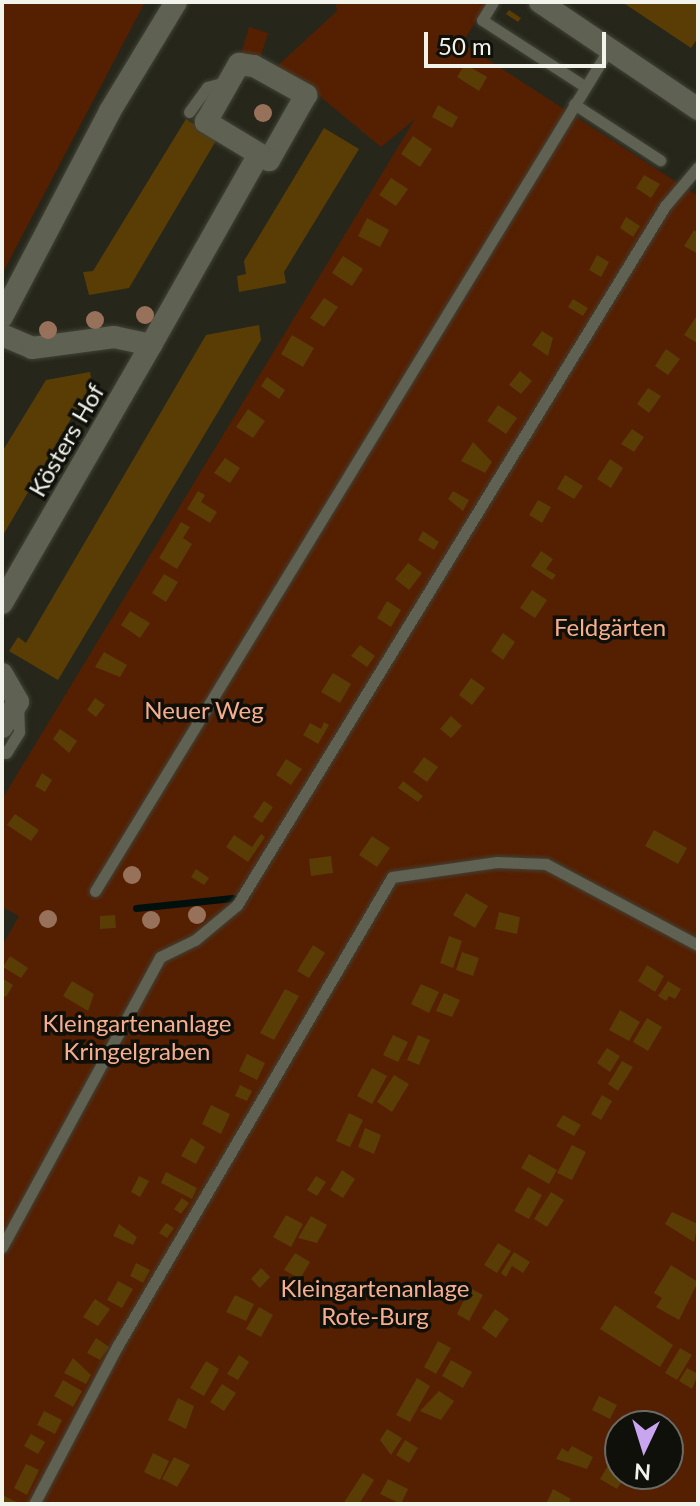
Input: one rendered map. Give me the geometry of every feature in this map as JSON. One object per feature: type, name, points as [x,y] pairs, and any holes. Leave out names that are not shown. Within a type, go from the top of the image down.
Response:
[{"type":"street","points":[[2,317],[110,111],[176,2]]},
{"type":"street","points":[[540,2],[698,109]]},
{"type":"street","name":"Kösters Hof","points":[[2,603],[259,154],[269,160],[306,95],[254,66],[239,64],[228,83]]},
{"type":"street","points":[[228,83],[206,122],[259,154]]},
{"type":"street","name":"Kösters Hof","points":[[2,335],[32,348],[114,337],[151,345]]},
{"type":"street","points":[[2,674],[18,702],[2,727]]},
{"type":"lane","points":[[493,2],[482,20],[584,86]]},
{"type":"lane","points":[[95,891],[609,49]]},
{"type":"lane","points":[[189,112],[207,87],[228,83]]},
{"type":"lane","points":[[574,104],[660,160]]},
{"type":"lane","points":[[2,1247],[160,957],[195,940],[237,905],[665,206],[696,174]]},
{"type":"lane","points":[[6,753],[19,732],[18,702]]},
{"type":"lane","points":[[34,1504],[118,1345],[392,877],[497,862],[546,864],[698,945]]},
{"type":"green space","points":[[2,2],[145,2],[2,274]]},
{"type":"green space","points":[[335,2],[488,2],[462,43],[698,196],[698,1504],[2,1504],[2,946],[19,916],[2,907],[2,799],[415,119],[381,147],[317,94],[273,70],[337,11]]},
{"type":"green space","points":[[249,27],[268,33],[260,59],[241,54]]},
{"type":"building","points":[[622,2],[698,2],[698,38],[691,48]]},
{"type":"building","points":[[509,10],[521,18],[518,22],[506,14]]},
{"type":"building","points":[[465,64],[487,77],[479,91],[457,77]]},
{"type":"building","points":[[438,105],[458,117],[452,128],[432,117]]},
{"type":"building","points":[[186,119],[217,139],[129,288],[89,295],[83,272],[93,271]]},
{"type":"building","points":[[324,128],[359,149],[284,272],[286,283],[239,292],[237,276],[246,274],[244,261]]},
{"type":"building","points":[[413,136],[432,149],[420,167],[401,154]]},
{"type":"building","points":[[644,175],[660,184],[651,198],[636,188]]},
{"type":"building","points":[[391,178],[408,189],[396,206],[379,195]]},
{"type":"building","points":[[626,217],[640,226],[633,237],[620,228]]},
{"type":"building","points":[[367,218],[389,230],[380,247],[358,236]]},
{"type":"building","points":[[694,230],[698,233],[698,254],[684,246]]},
{"type":"building","points":[[597,255],[609,262],[601,277],[589,270]]},
{"type":"building","points":[[343,256],[363,269],[352,286],[332,273]]},
{"type":"building","points":[[324,298],[338,307],[324,327],[310,318]]},
{"type":"building","points":[[573,299],[588,308],[583,316],[568,307]]},
{"type":"building","points":[[698,314],[698,341],[697,343],[684,335]]},
{"type":"building","points":[[259,325],[261,340],[58,680],[9,651],[18,637],[26,643],[206,335]]},
{"type":"building","points":[[542,331],[553,338],[548,356],[532,345]]},
{"type":"building","points":[[292,335],[314,348],[303,367],[281,354]]},
{"type":"building","points":[[666,349],[680,359],[668,375],[655,366]]},
{"type":"building","points":[[520,371],[532,381],[521,394],[509,385]]},
{"type":"building","points":[[90,372],[95,396],[83,398],[2,537],[2,452],[46,380]]},
{"type":"building","points":[[267,377],[285,390],[279,399],[261,386]]},
{"type":"building","points":[[648,388],[661,396],[649,413],[637,404]]},
{"type":"building","points":[[498,405],[517,418],[506,434],[487,421]]},
{"type":"building","points":[[248,409],[265,421],[253,438],[236,427]]},
{"type":"building","points":[[632,429],[644,437],[634,452],[621,444]]},
{"type":"building","points":[[473,442],[492,462],[485,473],[461,461]]},
{"type":"building","points":[[225,458],[240,468],[230,483],[214,473]]},
{"type":"building","points":[[610,459],[623,468],[611,488],[597,479]]},
{"type":"building","points":[[565,475],[583,486],[574,499],[557,489]]},
{"type":"building","points":[[198,491],[205,495],[201,502],[217,512],[210,523],[187,509]]},
{"type":"building","points":[[453,491],[469,500],[463,511],[448,499]]},
{"type":"building","points":[[538,500],[551,507],[542,523],[529,515]]},
{"type":"building","points":[[181,522],[190,527],[183,538],[192,544],[177,569],[159,558]]},
{"type":"building","points":[[423,531],[439,542],[434,550],[418,540]]},
{"type":"building","points":[[541,551],[553,559],[546,569],[556,575],[552,580],[531,566]]},
{"type":"building","points":[[408,563],[422,573],[409,590],[395,579]]},
{"type":"building","points":[[164,574],[178,582],[166,602],[152,593]]},
{"type":"building","points":[[532,590],[547,600],[535,618],[520,608]]},
{"type":"building","points":[[387,601],[401,610],[391,627],[377,618]]},
{"type":"building","points":[[130,611],[150,623],[140,638],[121,625]]},
{"type":"building","points":[[503,633],[515,642],[503,660],[491,651]]},
{"type":"building","points":[[360,645],[375,656],[367,667],[351,656]]},
{"type":"building","points":[[104,652],[127,665],[120,677],[95,667]]},
{"type":"building","points":[[333,673],[351,684],[340,703],[321,692]]},
{"type":"building","points":[[471,678],[485,688],[472,705],[459,695]]},
{"type":"building","points":[[95,698],[105,705],[96,717],[87,710]]},
{"type":"building","points":[[451,716],[462,726],[451,738],[440,729]]},
{"type":"building","points":[[324,722],[329,725],[318,744],[303,735],[310,723],[321,729]]},
{"type":"building","points":[[60,729],[77,741],[69,753],[53,739]]},
{"type":"building","points":[[424,757],[438,767],[427,782],[413,772]]},
{"type":"building","points":[[286,759],[302,769],[291,785],[276,775]]},
{"type":"building","points":[[42,773],[52,780],[45,792],[35,786]]},
{"type":"building","points":[[403,781],[423,796],[418,802],[398,788]]},
{"type":"building","points":[[264,801],[273,807],[262,823],[253,817]]},
{"type":"building","points":[[15,814],[39,830],[31,841],[7,825]]},
{"type":"building","points":[[654,830],[687,848],[678,864],[645,846]]},
{"type":"building","points":[[261,834],[265,837],[248,862],[226,847],[234,835],[252,847]]},
{"type":"building","points":[[372,836],[390,848],[377,867],[359,855]]},
{"type":"building","points":[[331,856],[333,873],[311,876],[309,859]]},
{"type":"building","points":[[196,869],[209,878],[204,885],[191,877]]},
{"type":"building","points":[[466,893],[488,906],[475,928],[453,915]]},
{"type":"building","points":[[499,912],[520,917],[517,934],[495,929]]},
{"type":"building","points":[[115,915],[116,928],[100,929],[100,916]]},
{"type":"building","points":[[449,936],[462,941],[453,968],[440,963]]},
{"type":"building","points":[[313,945],[325,953],[309,978],[297,971]]},
{"type":"building","points":[[462,952],[479,958],[473,976],[456,970]]},
{"type":"building","points":[[10,956],[28,968],[21,978],[3,967]]},
{"type":"building","points":[[647,965],[664,976],[655,992],[638,981]]},
{"type":"building","points":[[2,978],[13,985],[6,997],[2,995]]},
{"type":"building","points":[[72,981],[94,994],[88,1011],[63,996]]},
{"type":"building","points":[[668,981],[681,989],[675,999],[669,996],[666,1001],[658,996]]},
{"type":"building","points":[[421,984],[439,992],[429,1013],[411,1004]]},
{"type":"building","points":[[285,989],[299,996],[274,1040],[260,1033]]},
{"type":"building","points":[[444,993],[460,1000],[452,1017],[436,1011]]},
{"type":"building","points":[[620,1010],[640,1022],[629,1041],[609,1030]]},
{"type":"building","points":[[647,1018],[662,1027],[648,1051],[633,1042]]},
{"type":"building","points":[[393,1035],[408,1042],[398,1062],[383,1055]]},
{"type":"building","points":[[418,1035],[430,1040],[419,1065],[407,1060]]},
{"type":"building","points":[[607,1048],[620,1056],[610,1072],[597,1063]]},
{"type":"building","points":[[247,1054],[265,1063],[257,1080],[239,1071]]},
{"type":"building","points":[[622,1061],[633,1067],[618,1091],[608,1084]]},
{"type":"building","points":[[372,1068],[387,1076],[372,1104],[357,1096]]},
{"type":"building","points":[[394,1075],[409,1084],[392,1112],[377,1102]]},
{"type":"building","points":[[240,1085],[252,1091],[247,1101],[235,1096]]},
{"type":"building","points":[[602,1095],[612,1101],[601,1120],[591,1114]]},
{"type":"building","points":[[211,1105],[230,1114],[221,1134],[202,1124]]},
{"type":"building","points":[[349,1113],[363,1120],[350,1147],[336,1141]]},
{"type":"building","points":[[563,1115],[581,1125],[574,1136],[556,1126]]},
{"type":"building","points":[[365,1128],[381,1135],[374,1154],[358,1147]]},
{"type":"building","points":[[191,1138],[205,1147],[196,1164],[181,1156]]},
{"type":"building","points":[[572,1145],[586,1152],[572,1180],[557,1173]]},
{"type":"building","points":[[529,1154],[557,1170],[549,1184],[521,1168]]},
{"type":"building","points":[[342,1170],[355,1179],[343,1198],[330,1190]]},
{"type":"building","points":[[166,1172],[197,1188],[192,1199],[161,1183]]},
{"type":"building","points":[[139,1176],[149,1181],[140,1197],[131,1192]]},
{"type":"building","points":[[316,1176],[326,1182],[317,1196],[307,1190]]},
{"type":"building","points":[[528,1187],[542,1195],[529,1219],[514,1211]]},
{"type":"building","points":[[551,1192],[564,1200],[547,1227],[534,1219]]},
{"type":"building","points":[[182,1198],[189,1203],[181,1214],[174,1209]]},
{"type":"building","points":[[672,1212],[698,1224],[694,1242],[665,1224]]},
{"type":"building","points":[[286,1215],[303,1224],[291,1247],[273,1237]]},
{"type":"building","points":[[311,1216],[327,1225],[317,1243],[298,1238]]},
{"type":"building","points":[[166,1223],[174,1228],[167,1238],[159,1233]]},
{"type":"building","points":[[119,1224],[137,1237],[133,1245],[113,1236]]},
{"type":"building","points":[[498,1243],[511,1251],[497,1273],[484,1265]]},
{"type":"building","points":[[514,1252],[530,1262],[523,1273],[512,1266],[506,1277],[501,1273]]},
{"type":"building","points":[[295,1253],[310,1262],[300,1279],[284,1270]]},
{"type":"building","points":[[136,1263],[150,1270],[143,1283],[130,1276]]},
{"type":"building","points":[[671,1265],[698,1282],[679,1320],[656,1307],[662,1298],[654,1293]]},
{"type":"building","points":[[261,1268],[270,1277],[260,1288],[251,1279]]},
{"type":"building","points":[[118,1281],[133,1289],[122,1308],[107,1300]]},
{"type":"building","points":[[470,1288],[483,1295],[469,1321],[457,1314]]},
{"type":"building","points":[[235,1295],[254,1304],[246,1321],[226,1312]]},
{"type":"building","points":[[95,1299],[110,1309],[98,1326],[83,1317]]},
{"type":"building","points":[[615,1305],[673,1345],[660,1367],[600,1329]]},
{"type":"building","points":[[259,1307],[273,1315],[261,1337],[246,1329]]},
{"type":"building","points":[[495,1309],[509,1319],[496,1338],[482,1328]]},
{"type":"building","points":[[96,1338],[109,1347],[100,1360],[87,1353]]},
{"type":"building","points":[[438,1341],[451,1348],[436,1374],[424,1367]]},
{"type":"building","points":[[680,1348],[692,1355],[677,1380],[665,1373]]},
{"type":"building","points":[[239,1355],[249,1362],[238,1380],[227,1374]]},
{"type":"building","points":[[73,1358],[91,1375],[86,1384],[64,1373]]},
{"type":"building","points":[[451,1360],[472,1372],[463,1388],[442,1376]]},
{"type":"building","points":[[206,1361],[219,1369],[204,1396],[190,1388]]},
{"type":"building","points":[[687,1368],[698,1374],[692,1389],[679,1381]]},
{"type":"building","points":[[417,1378],[430,1386],[410,1422],[396,1415]]},
{"type":"building","points":[[63,1380],[82,1391],[73,1407],[54,1396]]},
{"type":"building","points":[[222,1384],[236,1393],[224,1411],[210,1402]]},
{"type":"building","points":[[439,1391],[454,1401],[441,1420],[420,1411]]},
{"type":"building","points":[[599,1396],[617,1405],[614,1410],[604,1410],[604,1416],[592,1410]]},
{"type":"building","points":[[178,1398],[194,1406],[186,1429],[168,1420]]},
{"type":"building","points":[[44,1411],[62,1420],[55,1434],[37,1425]]},
{"type":"building","points":[[387,1429],[402,1438],[391,1455],[380,1440]]},
{"type":"building","points":[[31,1434],[45,1442],[38,1454],[24,1446]]},
{"type":"building","points":[[405,1440],[418,1448],[409,1463],[396,1455]]},
{"type":"building","points":[[572,1446],[593,1457],[587,1469],[556,1459],[562,1448],[568,1452]]},
{"type":"building","points":[[153,1453],[169,1461],[160,1480],[144,1472]]},
{"type":"building","points":[[174,1457],[190,1465],[177,1487],[162,1479]]},
{"type":"building","points":[[26,1464],[39,1470],[27,1495],[14,1488]]},
{"type":"building","points":[[363,1473],[374,1480],[359,1504],[343,1504]]},
{"type":"building","points":[[388,1479],[408,1489],[401,1504],[380,1494]]},
{"type":"building","points":[[553,1489],[571,1499],[568,1504],[546,1504]]},
{"type":"building","points":[[2,1495],[21,1504],[2,1504]]},
{"type":"waterway","points":[[136,908],[232,898]]},
{"type":"park label","name":"Feldgärten","points":[[610,627]]},
{"type":"park label","name":"Neuer Weg","points":[[204,710]]},
{"type":"park label","name":"Kleingartenanlage Kringelgraben","points":[[137,1037]]},
{"type":"park label","name":"Kleingartenanlage Rote-Burg","points":[[375,1302]]}]
